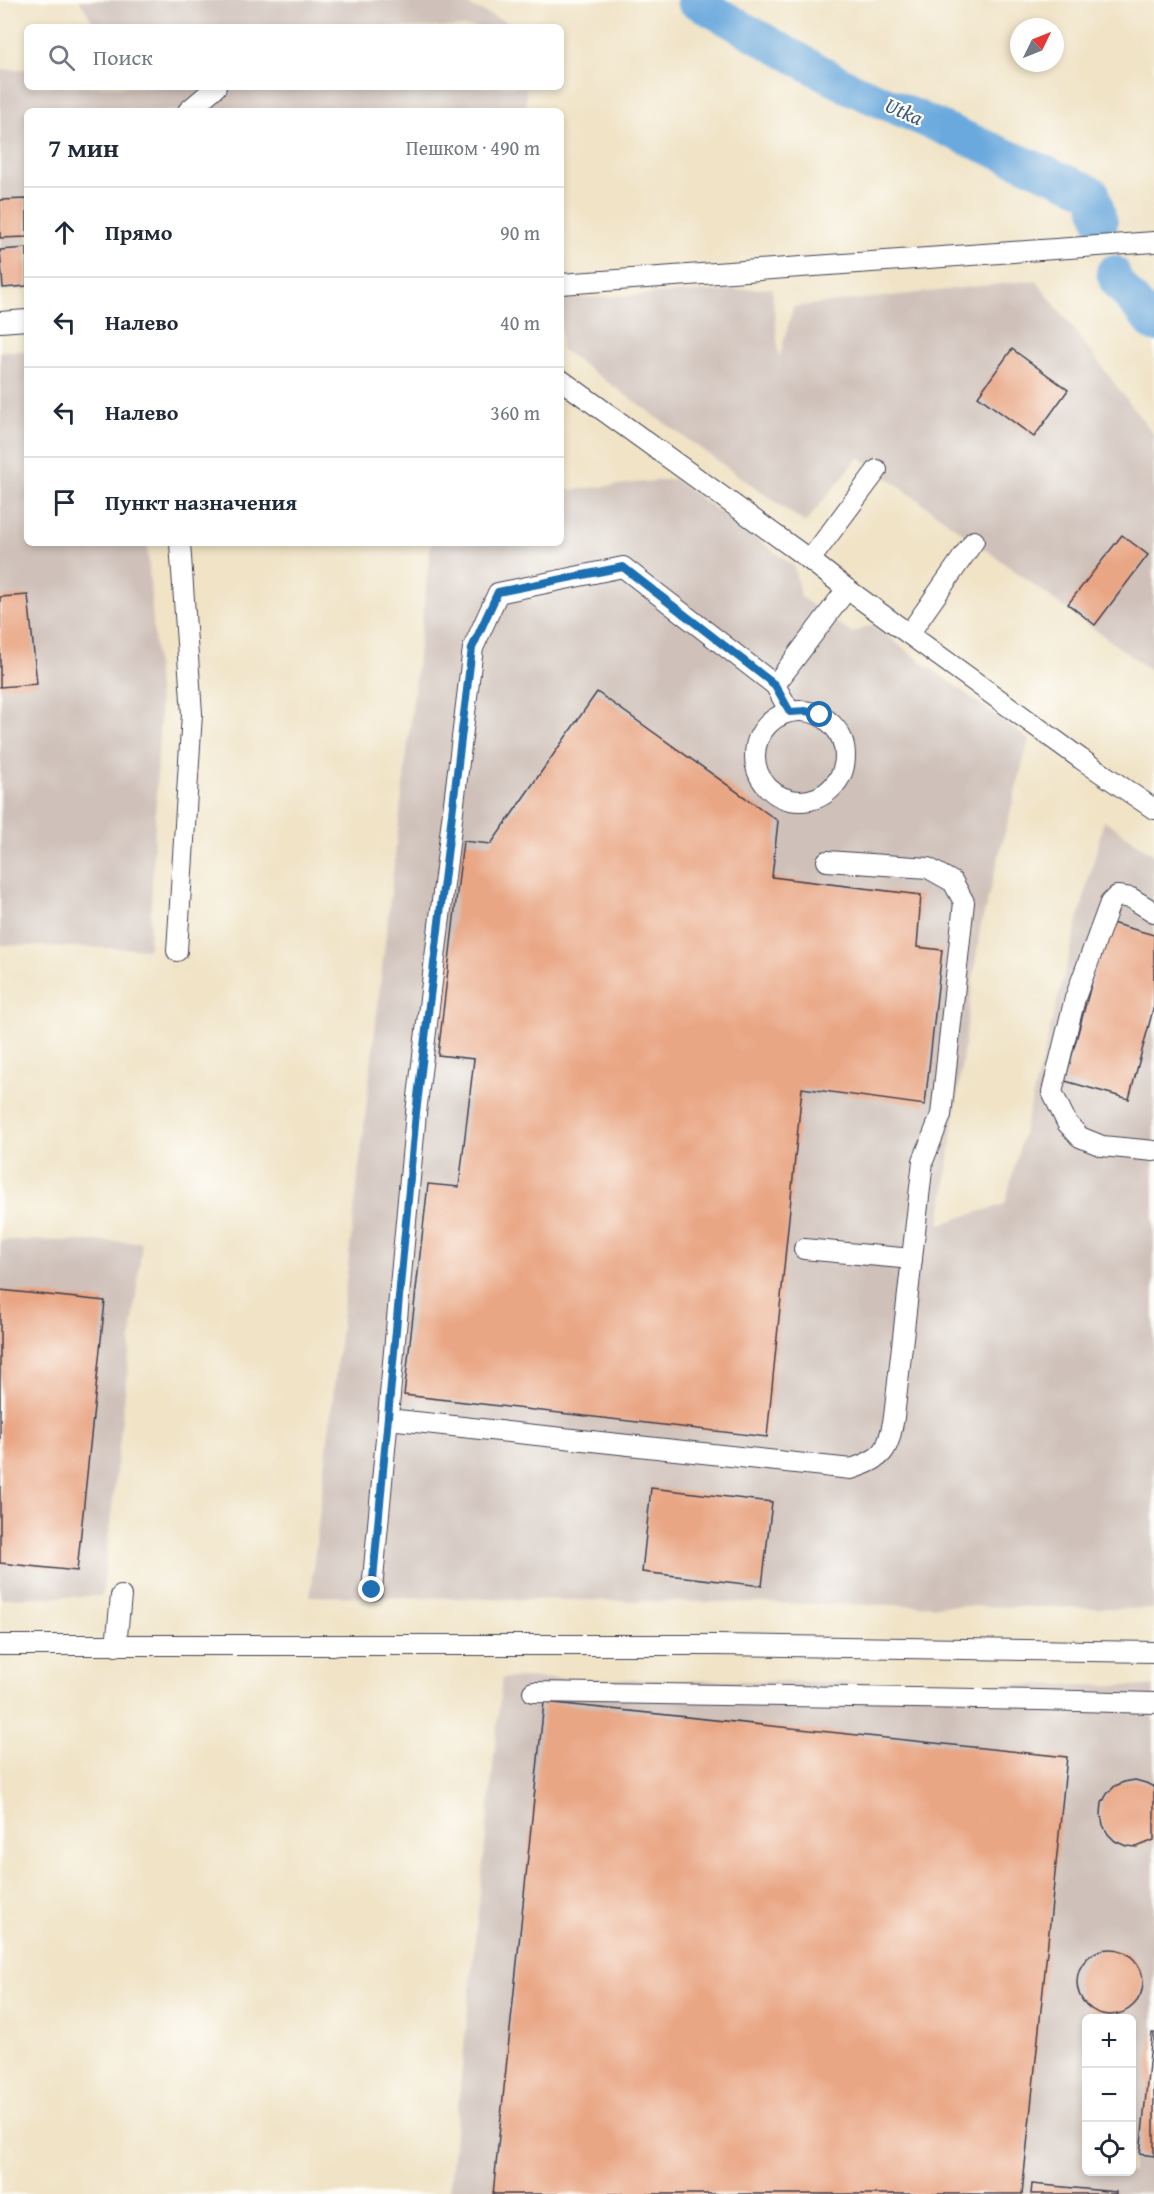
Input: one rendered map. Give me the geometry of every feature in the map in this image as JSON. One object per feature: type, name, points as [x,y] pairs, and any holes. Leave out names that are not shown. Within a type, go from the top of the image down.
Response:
[{"type":"street","points":[[192,108],[212,90]]},
{"type":"street","points":[[564,284],[1154,242]]},
{"type":"street","points":[[0,322],[24,320]]},
{"type":"street","points":[[564,382],[1081,759],[1154,809]]},
{"type":"street","points":[[810,560],[877,470]]},
{"type":"street","points":[[909,634],[974,541]]},
{"type":"street","points":[[177,951],[192,714],[180,546]]},
{"type":"street","points":[[372,1590],[416,1113],[472,648],[498,592],[623,567],[775,685],[790,712]]},
{"type":"street","points":[[775,685],[847,589]]},
{"type":"street","points":[[806,711],[820,715],[832,724],[841,736],[846,751],[845,766],[839,780],[829,791],[816,798],[802,801],[774,793],[764,782],[757,769],[755,755],[758,740],[776,718],[790,712],[806,711]]},
{"type":"street","points":[[388,1419],[851,1469],[873,1462],[889,1444],[894,1417],[922,1161],[941,1115],[964,902],[953,882],[928,868],[827,861]]},
{"type":"street","points":[[1154,912],[1131,898],[1117,896],[1110,903],[1075,998],[1052,1092],[1067,1123],[1080,1137],[1102,1146],[1154,1151]]},
{"type":"street","points":[[804,1249],[912,1259]]},
{"type":"street","points":[[117,1646],[121,1596]]},
{"type":"street","points":[[0,1645],[717,1645],[1154,1652]]},
{"type":"street","points":[[533,1692],[1154,1703]]},
{"type":"shaded area","points":[[79,0],[456,0],[511,24],[94,24]]},
{"type":"shaded area","points":[[24,69],[24,90],[526,90],[526,108],[24,108],[24,289],[0,291],[0,70]]},
{"type":"shaded area","points":[[1036,280],[1154,435],[1154,673],[859,457],[805,523],[564,351],[564,299],[772,288],[779,358],[793,307]]},
{"type":"shaded area","points":[[0,351],[24,351],[24,546],[147,546],[160,715],[149,949],[0,945]]},
{"type":"shaded area","points":[[674,479],[794,566],[801,597],[851,633],[872,625],[1029,740],[980,929],[940,1224],[1005,1204],[1104,820],[1154,855],[1154,1609],[310,1596],[431,546],[564,546],[564,491]]},
{"type":"shaded area","points":[[0,1240],[142,1242],[102,1596],[0,1598]]},
{"type":"shaded area","points":[[502,1678],[1154,1686],[1154,2194],[449,2194]]},
{"type":"building","points":[[24,199],[24,237],[0,238],[0,200]]},
{"type":"building","points":[[24,248],[24,286],[3,288],[0,250]]},
{"type":"building","points":[[1012,349],[1068,390],[1034,437],[978,396]]},
{"type":"building","points":[[1122,535],[1148,555],[1095,625],[1068,604]]},
{"type":"building","points":[[28,595],[37,684],[0,687],[0,597]]},
{"type":"building","points":[[597,692],[778,821],[772,877],[921,895],[917,947],[942,950],[925,1105],[802,1088],[767,1437],[404,1395],[428,1184],[459,1187],[474,1059],[438,1055],[463,841],[491,844]]},
{"type":"building","points":[[1108,922],[1154,935],[1154,1006],[1129,1099],[1065,1081]]},
{"type":"building","points":[[0,1290],[105,1301],[77,1571],[0,1563]]},
{"type":"building","points":[[651,1488],[772,1502],[762,1586],[642,1572]]},
{"type":"building","points":[[544,1702],[1067,1757],[1022,2194],[493,2194]]},
{"type":"building","points":[[1135,1780],[1154,1787],[1154,1840],[1137,1847],[1126,1846],[1115,1841],[1103,1825],[1101,1814],[1102,1803],[1115,1786]]},
{"type":"building","points":[[1110,1949],[1123,1951],[1138,1964],[1142,1976],[1141,1995],[1123,2013],[1097,2013],[1079,1995],[1077,1982],[1079,1969],[1097,1951]]},
{"type":"building","points":[[1152,2033],[1154,2033],[1154,2156],[1140,2154]]},
{"type":"building","points":[[1032,2184],[1116,2192],[1116,2194],[1031,2194]]},
{"type":"waterway","name":"Utka","points":[[693,0],[848,87],[1093,193],[1101,223]]},
{"type":"waterway","name":"Utka","points":[[1113,272],[1116,281],[1154,325]]},
{"type":"route","points":[[372,1590],[416,1113],[472,648],[498,592],[623,567],[775,685],[790,712],[806,711],[820,715]]}]
